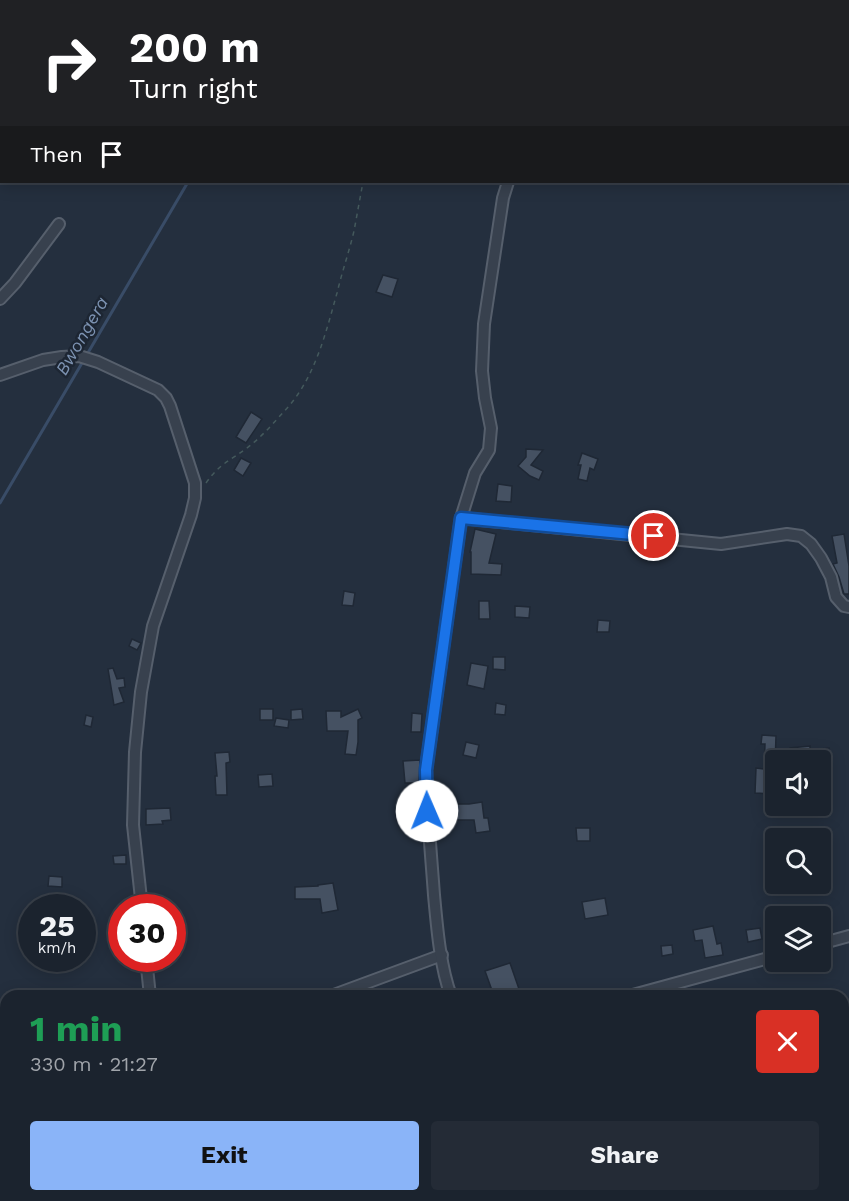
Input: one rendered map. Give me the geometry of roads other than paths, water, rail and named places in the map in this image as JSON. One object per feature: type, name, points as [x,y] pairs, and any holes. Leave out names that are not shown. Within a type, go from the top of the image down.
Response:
[{"type":"street","points":[[449,990],[438,937],[427,811],[426,770],[461,518],[476,473],[489,450],[491,428],[482,371],[484,324],[503,198],[508,183]]},
{"type":"street","points":[[0,300],[59,224]]},
{"type":"street","points":[[0,375],[43,360],[80,356],[158,390],[166,398],[195,483],[195,498],[153,626],[141,692],[135,752],[133,825],[140,894]]},
{"type":"street","points":[[461,518],[721,544],[787,534],[801,536],[811,544],[821,558],[831,578],[836,597],[844,606],[849,606]]},
{"type":"street","points":[[831,941],[849,936]]},
{"type":"street","points":[[347,990],[442,955]]},
{"type":"street","points":[[656,990],[765,959]]},
{"type":"street","points":[[148,972],[150,990]]},
{"type":"waterway","name":"Bwongera","points":[[0,503],[187,183]]}]
